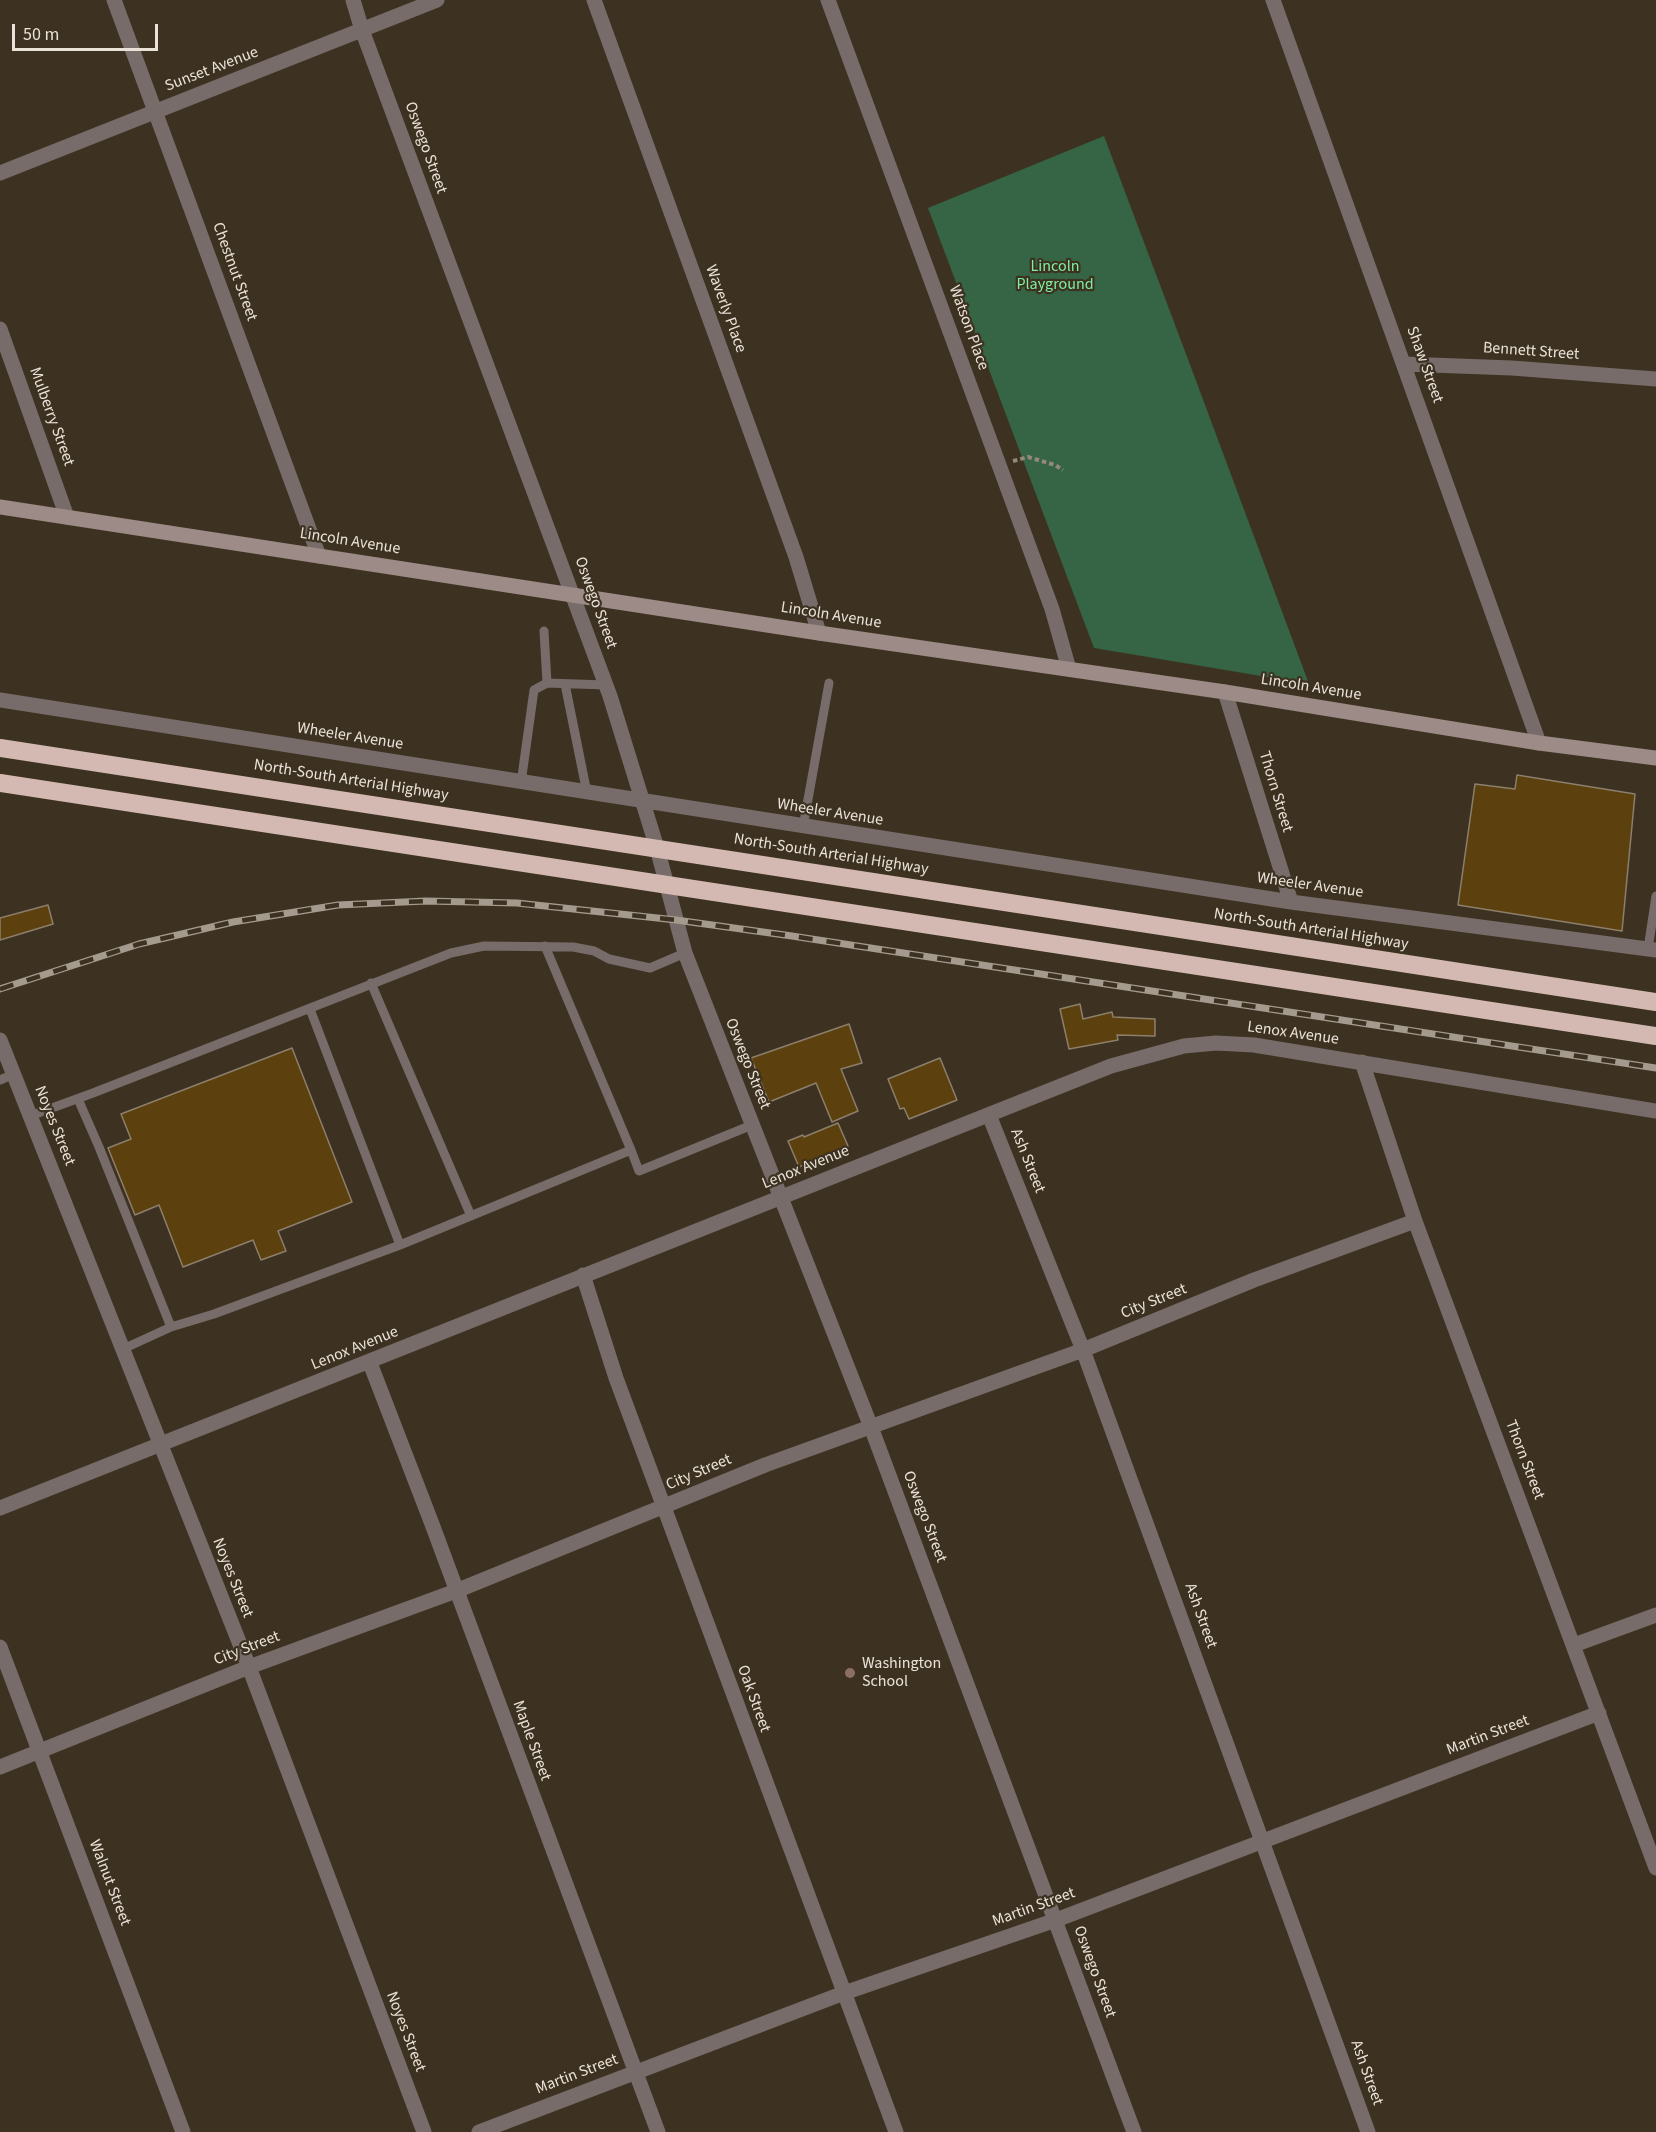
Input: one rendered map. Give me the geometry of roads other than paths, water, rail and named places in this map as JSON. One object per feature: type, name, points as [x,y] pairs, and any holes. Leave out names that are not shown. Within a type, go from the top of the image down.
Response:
[{"type":"highway","name":"North-South Arterial Highway","points":[[0,748],[1656,1002]]},
{"type":"highway","points":[[0,783],[1656,1036]]},
{"type":"street","name":"Chestnut Street","points":[[114,0],[319,556]]},
{"type":"street","name":"Oswego Street","points":[[353,0],[362,30],[606,685],[657,848],[685,953],[871,1427],[1134,2132]]},
{"type":"street","name":"Sunset Avenue","points":[[0,173],[437,0]]},
{"type":"street","name":"Waverly Place","points":[[594,0],[796,557],[819,633]]},
{"type":"street","name":"Watson Place","points":[[828,0],[1052,609],[1069,669]]},
{"type":"street","name":"Shaw Street","points":[[1273,0],[1539,743]]},
{"type":"street","name":"Mulberry Street","points":[[0,329],[67,517]]},
{"type":"street","name":"Bennett Street","points":[[1404,364],[1512,368],[1656,379]]},
{"type":"street","name":"Lincoln Avenue","points":[[0,507],[819,633],[1225,692],[1539,743],[1656,758]]},
{"type":"street","name":"Thorn Street","points":[[1225,692],[1291,902]]},
{"type":"street","name":"Wheeler Avenue","points":[[0,700],[1291,902],[1652,949]]},
{"type":"street","name":"Noyes Street","points":[[0,1040],[7,1077],[30,1116],[249,1667],[423,2132]]},
{"type":"street","name":"Lenox Avenue","points":[[0,1508],[370,1363],[584,1275],[1111,1066],[1184,1046],[1216,1043],[1254,1045],[1656,1111]]},
{"type":"street","name":"Thorn Street","points":[[1362,1062],[1415,1221],[1653,1852],[1656,1868]]},
{"type":"street","name":"Ash Street","points":[[988,1115],[1083,1350],[1264,1841],[1368,2132]]},
{"type":"street","name":"City Street","points":[[0,1767],[249,1667],[456,1591],[765,1465],[1083,1350],[1254,1280],[1415,1221]]},
{"type":"street","name":"Oak Street","points":[[584,1275],[616,1378],[896,2132]]},
{"type":"street","name":"Maple Street","points":[[370,1363],[658,2132]]},
{"type":"street","points":[[1574,1645],[1656,1615]]},
{"type":"street","name":"Walnut Street","points":[[0,1647],[183,2132]]},
{"type":"street","name":"Martin Street","points":[[479,2132],[844,1993],[1056,1920],[1599,1713]]},
{"type":"lane","points":[[544,631],[547,683]]},
{"type":"lane","points":[[521,783],[534,690],[547,683],[606,685]]},
{"type":"lane","points":[[804,827],[829,683]]},
{"type":"lane","points":[[565,684],[587,793]]},
{"type":"lane","points":[[1652,949],[1656,896]]},
{"type":"lane","points":[[30,1116],[451,953],[484,946],[573,947],[594,951],[609,959],[650,968],[685,953]]},
{"type":"lane","points":[[545,946],[639,1171],[752,1125]]},
{"type":"lane","points":[[371,983],[471,1216]]},
{"type":"lane","points":[[310,1009],[400,1245]]},
{"type":"lane","points":[[78,1099],[171,1327]]},
{"type":"lane","points":[[123,1349],[171,1327],[214,1314],[400,1245],[631,1150]]},
{"type":"railway","points":[[0,989],[139,944],[233,922],[338,905],[426,901],[517,903],[676,920],[792,936],[1656,1068]]},
{"type":"place","name":"Washington School","points":[[850,1673]]},
{"type":"park label","name":"Lincoln Playground","points":[[1055,276]]}]
